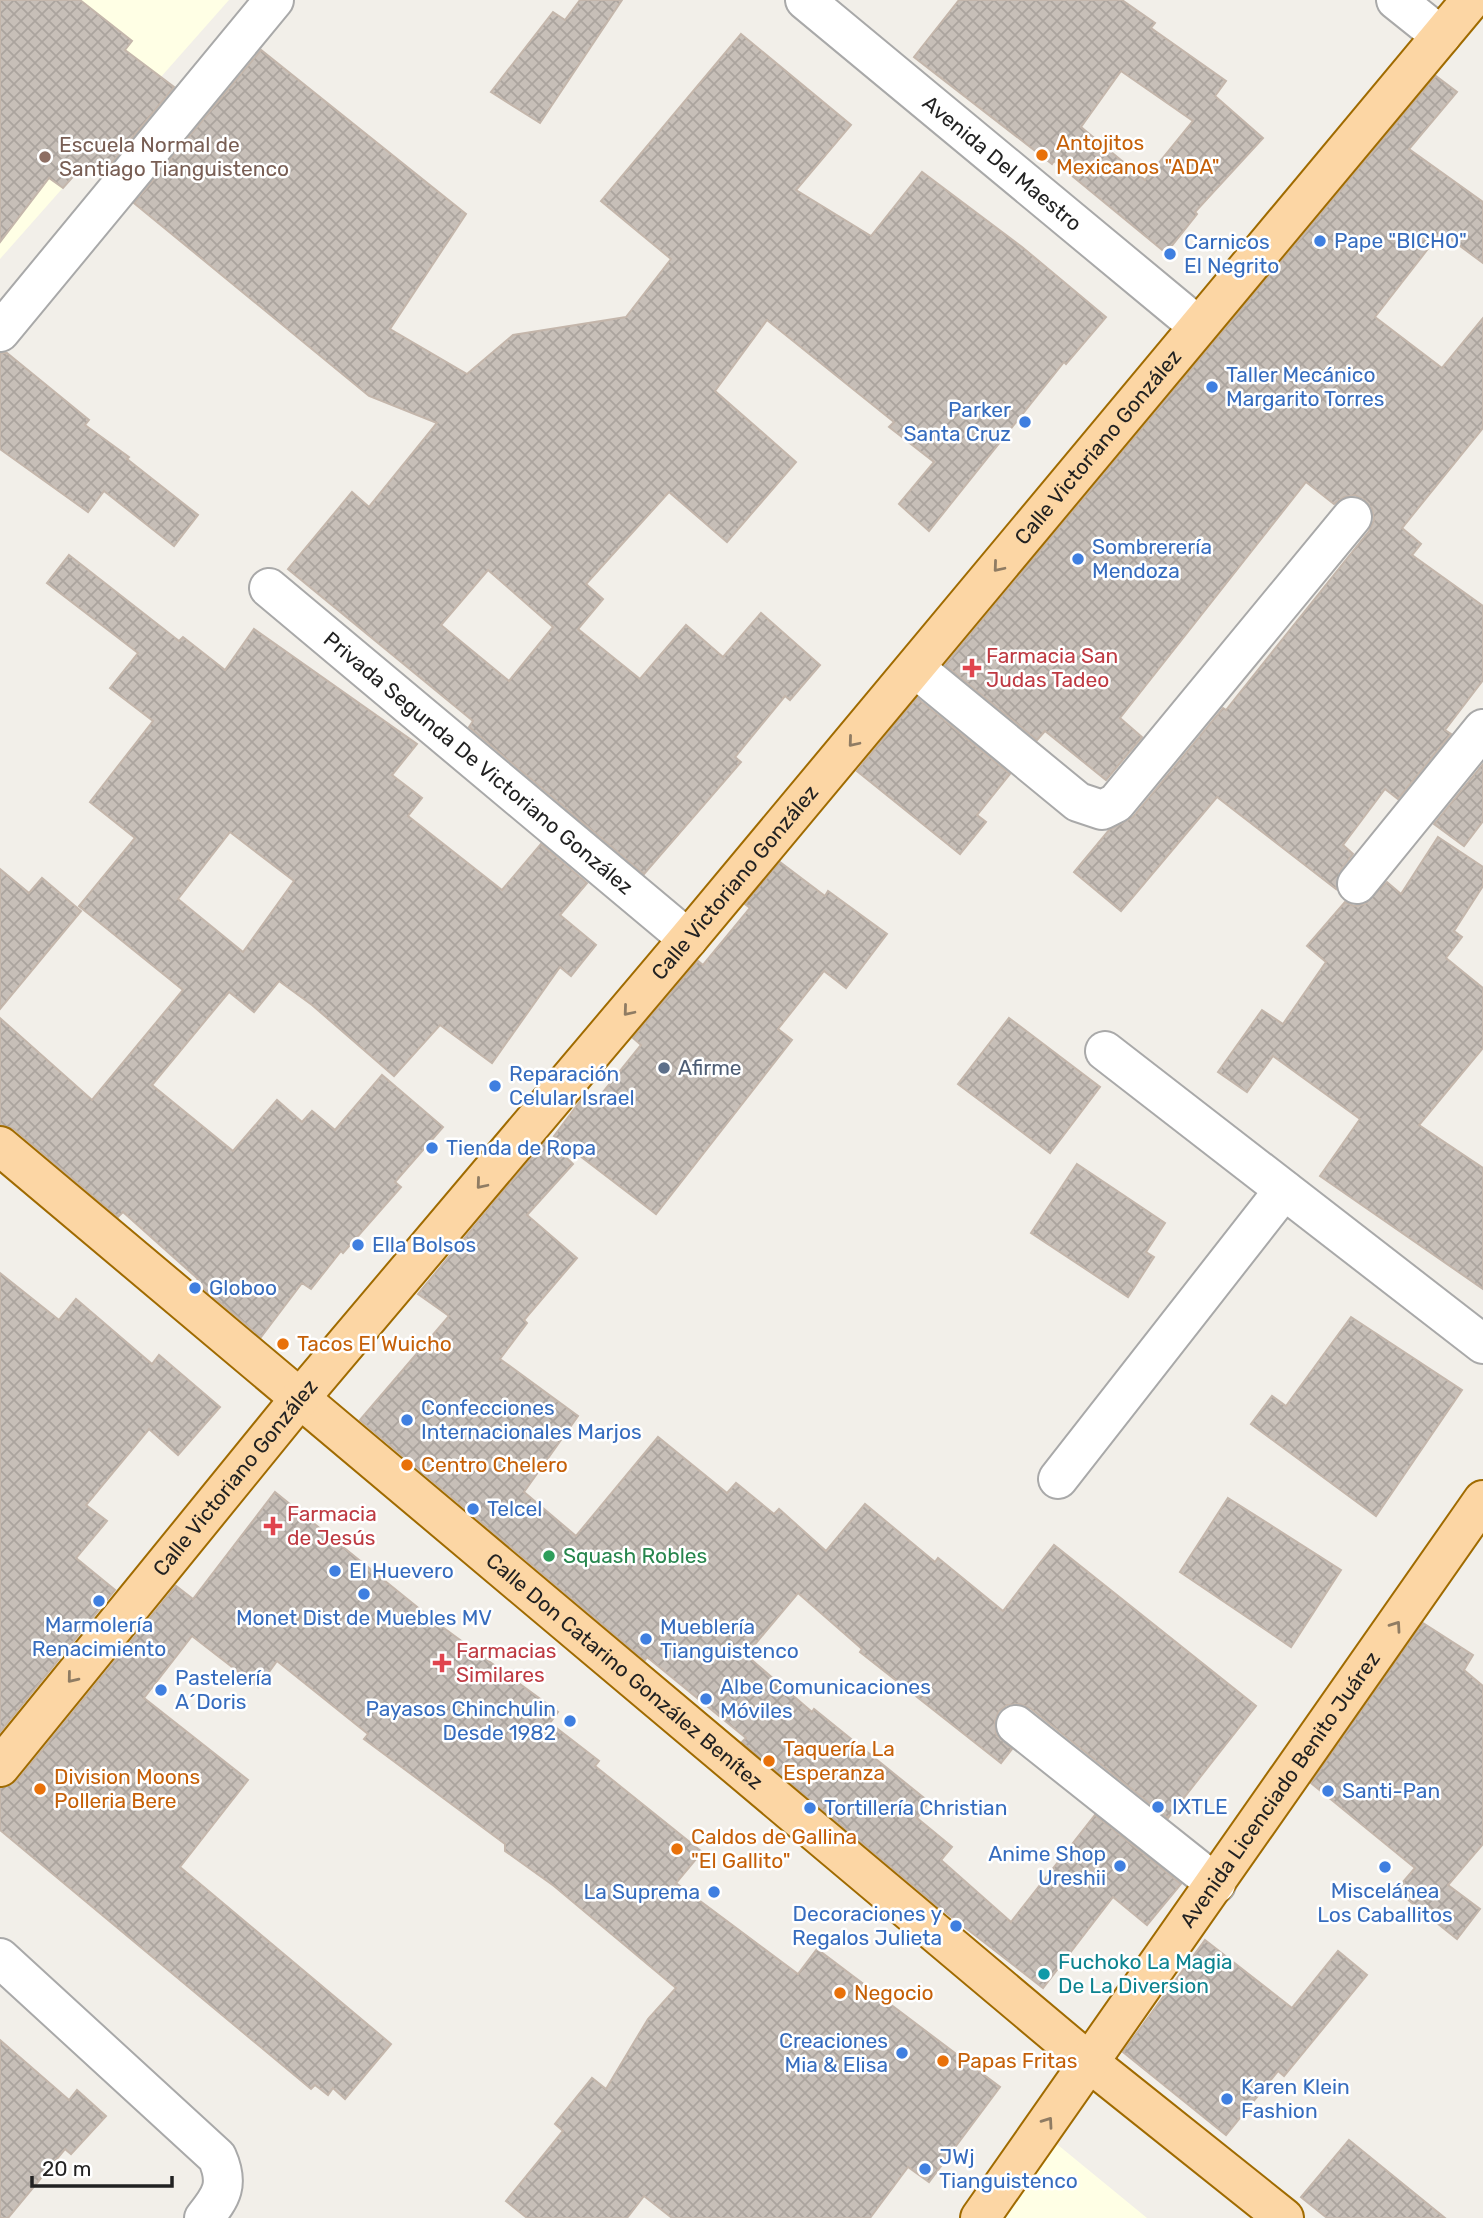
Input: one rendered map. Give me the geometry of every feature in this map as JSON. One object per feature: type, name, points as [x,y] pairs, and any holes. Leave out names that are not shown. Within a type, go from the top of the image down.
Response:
[{"type":"main road","name":"Calle Victoriano González","points":[[0,1767],[301,1397],[915,668],[1471,0]]},
{"type":"main road","name":"Calle Don Catarino González Benítez","points":[[0,1146],[1090,2063],[1284,2218]]},
{"type":"main road","name":"Avenida Licenciado Benito Juárez","points":[[980,2218],[1483,1500]]},
{"type":"street","points":[[0,332],[274,0]]},
{"type":"street","name":"Avenida Del Maestro","points":[[805,0],[1198,326]]},
{"type":"street","points":[[1396,0],[1441,36]]},
{"type":"street","points":[[915,668],[1078,802],[1102,810],[1116,803],[1352,517]]},
{"type":"street","name":"Privada Segunda De Victoriano González","points":[[269,588],[688,939]]},
{"type":"street","points":[[1357,884],[1483,729]]},
{"type":"street","points":[[1105,1051],[1483,1344]]},
{"type":"street","points":[[1058,1479],[1284,1190]]},
{"type":"street","points":[[1016,1725],[1216,1884]]},
{"type":"street","points":[[0,1958],[217,2157],[225,2175],[223,2190],[204,2218]]},
{"type":"shaded area","name":"Escuela Normal de Santiago Tianguistenco","points":[[0,0],[229,0],[0,259]]},
{"type":"shaded area","points":[[1047,2136],[1147,2218],[992,2218]]},
{"type":"building","name":"Escuela Normal de Santiago Tianguistenco","points":[[0,0],[80,0],[132,41],[125,50],[174,87],[101,176],[85,163],[63,188],[49,178],[0,242]]},
{"type":"building","points":[[580,0],[622,0],[540,123],[491,92],[553,12],[565,20]]},
{"type":"building","points":[[959,0],[1122,0],[1155,23],[1151,28],[1226,81],[1215,96],[1263,138],[1195,212],[1197,214],[1166,253],[1054,161],[1052,164],[914,57]],"holes":[[[1121,71],[1193,121],[1145,180],[1081,127]]]},
{"type":"building","points":[[741,34],[851,125],[796,190],[871,236],[922,172],[1022,247],[1106,317],[1066,364],[1064,362],[929,531],[899,504],[934,462],[889,427],[894,422],[767,320],[715,391],[796,462],[727,542],[669,492],[586,584],[603,599],[578,629],[640,679],[686,625],[723,657],[761,613],[820,665],[790,700],[785,696],[735,757],[741,762],[644,874],[469,727],[473,721],[288,569],[352,492],[369,507],[437,423],[369,396],[134,203],[261,50],[466,214],[390,329],[467,374],[513,335],[626,317],[671,259],[601,201]],"holes":[[[488,570],[553,627],[509,681],[441,625]]]},
{"type":"building","points":[[1436,76],[1457,92],[1409,149],[1483,202],[1483,263],[1441,232],[1375,317],[1442,368],[1483,318],[1483,428],[1402,528],[1421,544],[1412,555],[1483,606],[1483,680],[1445,730],[1451,734],[1398,799],[1385,789],[1343,845],[1353,854],[1340,871],[1336,889],[1217,797],[1121,911],[1074,872],[1109,830],[1133,817],[1223,708],[1226,710],[1369,531],[1374,520],[1372,509],[1365,500],[1355,495],[1344,497],[1334,504],[1306,482],[1120,718],[1142,737],[1106,780],[1045,731],[1037,740],[945,665]]},
{"type":"building","points":[[0,353],[7,353],[89,420],[85,425],[129,457],[127,459],[198,515],[174,546],[104,491],[88,512],[0,449]]},
{"type":"building","points":[[69,555],[179,641],[183,637],[225,670],[254,629],[417,744],[392,775],[422,798],[408,816],[502,890],[541,844],[587,883],[560,915],[596,945],[571,976],[560,967],[492,1063],[440,1025],[394,1076],[312,1005],[279,981],[254,1012],[229,992],[152,1085],[233,1151],[277,1100],[302,1122],[312,1111],[335,1130],[382,1075],[443,1127],[395,1182],[401,1187],[343,1253],[341,1251],[311,1289],[302,1283],[261,1337],[196,1282],[198,1279],[123,1212],[118,1217],[14,1129],[0,1125],[0,1018],[92,1100],[183,990],[79,906],[135,838],[90,802],[153,721],[110,688],[138,653],[47,583]],"holes":[[[230,832],[294,881],[243,952],[178,899]]]},
{"type":"building","points":[[917,698],[1010,774],[977,815],[986,822],[960,854],[857,771]]},
{"type":"building","points":[[1483,764],[1483,821],[1464,846],[1434,824]]},
{"type":"building","points":[[1438,837],[1483,867],[1483,886],[1454,931],[1462,937],[1446,958],[1483,988],[1483,1048],[1419,1125],[1483,1168],[1483,1289],[1320,1176],[1360,1119],[1273,1056],[1247,1092],[1218,1072],[1262,1010],[1283,1024],[1326,962],[1307,946],[1345,902],[1354,906],[1365,904],[1387,882],[1401,894]]},
{"type":"building","points":[[780,862],[825,896],[828,891],[887,934],[846,988],[824,971],[778,1029],[792,1040],[656,1214],[554,1136],[581,1100],[591,1107],[641,1045],[633,1038],[698,961],[703,965],[750,908],[745,904]]},
{"type":"building","points":[[0,869],[29,893],[42,878],[81,911],[0,1009]]},
{"type":"building","points":[[1009,1018],[1100,1087],[1050,1153],[958,1084]]},
{"type":"building","points":[[547,1139],[573,1164],[527,1215],[577,1258],[524,1320],[527,1323],[500,1359],[578,1416],[524,1492],[576,1536],[658,1437],[727,1493],[736,1483],[774,1514],[779,1509],[826,1551],[865,1504],[935,1562],[938,1558],[1003,1611],[1054,1545],[1256,1706],[1168,1818],[1030,1708],[1020,1704],[1007,1705],[999,1711],[995,1721],[996,1734],[1012,1749],[1001,1763],[860,1652],[862,1649],[798,1593],[746,1655],[812,1712],[814,1709],[929,1802],[917,1818],[952,1847],[941,1860],[1011,1922],[1095,1815],[1181,1884],[1147,1925],[1113,1897],[1043,1988],[940,1908],[742,1742],[746,1738],[647,1657],[645,1660],[360,1420],[449,1316],[418,1294]]},
{"type":"building","points":[[1077,1164],[1165,1223],[1146,1252],[1154,1257],[1128,1297],[1031,1233]]},
{"type":"building","points":[[0,1273],[59,1320],[76,1299],[152,1364],[159,1355],[220,1407],[178,1455],[149,1429],[86,1505],[107,1521],[76,1558],[115,1590],[0,1732]]},
{"type":"building","points":[[1351,1317],[1462,1390],[1376,1516],[1251,1424],[1272,1396],[1286,1406]]},
{"type":"building","points":[[275,1492],[437,1623],[558,1712],[550,1723],[599,1761],[595,1766],[702,1852],[676,1883],[798,1974],[817,1949],[1000,2087],[929,2182],[908,2167],[870,2218],[672,2218],[644,2196],[627,2218],[527,2218],[506,2201],[563,2131],[555,2124],[592,2078],[606,2089],[648,2019],[676,1988],[554,1886],[505,1851],[505,1844],[364,1739],[368,1734],[277,1661],[258,1687],[192,1636],[144,1698],[248,1780],[180,1867],[391,2044],[345,2099],[333,2088],[328,2095],[315,2085],[311,2089],[0,1830],[0,1788],[17,1781],[176,1586],[193,1599]]},
{"type":"building","points":[[1228,1498],[1341,1570],[1291,1647],[1180,1572]]},
{"type":"building","points":[[1423,1623],[1473,1655],[1464,1670],[1483,1686],[1483,1844],[1448,1885],[1480,1909],[1457,1939],[1396,1890],[1415,1868],[1311,1783]]},
{"type":"building","points":[[1205,1940],[1292,2008],[1338,1951],[1367,1975],[1284,2076],[1278,2071],[1226,2135],[1123,2052]]},
{"type":"building","points":[[0,2040],[69,2100],[77,2090],[106,2116],[71,2154],[65,2149],[8,2218],[0,2218]]},
{"type":"building","points":[[1349,2140],[1445,2218],[1327,2218],[1301,2197]]},
{"type":"place","name":"Antojitos Mexicanos \"ADA\"","points":[[1042,155]]},
{"type":"place","name":"Escuela Normal de Santiago Tianguistenco","points":[[45,157]]},
{"type":"place","name":"Pape \"BICHO\"","points":[[1320,241]]},
{"type":"place","name":"Carnicos El Negrito","points":[[1170,254]]},
{"type":"place","name":"Taller Mecánico Margarito Torres","points":[[1212,387]]},
{"type":"place","name":"Parker Santa Cruz","points":[[1025,422]]},
{"type":"place","name":"Sombrerería Mendoza","points":[[1078,559]]},
{"type":"place","name":"Farmacia San Judas Tadeo","points":[[972,668]]},
{"type":"place","name":"Afirme","points":[[664,1068]]},
{"type":"place","name":"Reparación Celular Israel","points":[[495,1086]]},
{"type":"place","name":"Tienda de Ropa","points":[[432,1148]]},
{"type":"place","name":"Ella Bolsos","points":[[358,1245]]},
{"type":"place","name":"Globoo","points":[[195,1288]]},
{"type":"place","name":"Tacos El Wuicho","points":[[283,1344]]},
{"type":"place","name":"Confecciones Internacionales Marjos","points":[[407,1420]]},
{"type":"place","name":"Centro Chelero","points":[[407,1465]]},
{"type":"place","name":"Telcel","points":[[473,1509]]},
{"type":"place","name":"Farmacia de Jesús","points":[[273,1526]]},
{"type":"place","name":"Squash Robles","points":[[549,1556]]},
{"type":"place","name":"El Huevero","points":[[335,1571]]},
{"type":"place","name":"Monet Dist de Muebles MV","points":[[364,1594]]},
{"type":"place","name":"Marmolería Renacimiento","points":[[99,1601]]},
{"type":"place","name":"Mueblería Tianguistenco","points":[[646,1639]]},
{"type":"place","name":"Farmacias Similares","points":[[442,1663]]},
{"type":"place","name":"Pastelería A´Doris","points":[[161,1690]]},
{"type":"place","name":"Albe Comunicaciones Móviles","points":[[706,1699]]},
{"type":"place","name":"Payasos Chinchulin Desde 1982","points":[[570,1721]]},
{"type":"place","name":"Taquería La Esperanza","points":[[769,1761]]},
{"type":"place","name":"Division Moons Polleria Bere","points":[[40,1789]]},
{"type":"place","name":"Santi-Pan","points":[[1328,1791]]},
{"type":"place","name":"IXTLE","points":[[1158,1807]]},
{"type":"place","name":"Tortillería Christian","points":[[810,1808]]},
{"type":"place","name":"Caldos de Gallina \"El Gallito\"","points":[[677,1849]]},
{"type":"place","name":"Anime Shop Ureshii","points":[[1120,1866]]},
{"type":"place","name":"Miscelánea Los Caballitos","points":[[1385,1867]]},
{"type":"place","name":"La Suprema","points":[[714,1892]]},
{"type":"place","name":"Decoraciones y Regalos Julieta","points":[[956,1926]]},
{"type":"place","name":"Fuchoko La Magia De La Diversion","points":[[1044,1974]]},
{"type":"place","name":"Negocio","points":[[840,1993]]},
{"type":"place","name":"Creaciones Mia & Elisa","points":[[902,2053]]},
{"type":"place","name":"Papas Fritas","points":[[943,2061]]},
{"type":"place","name":"Karen Klein Fashion","points":[[1227,2099]]},
{"type":"place","name":"JWj Tianguistenco","points":[[925,2169]]}]
